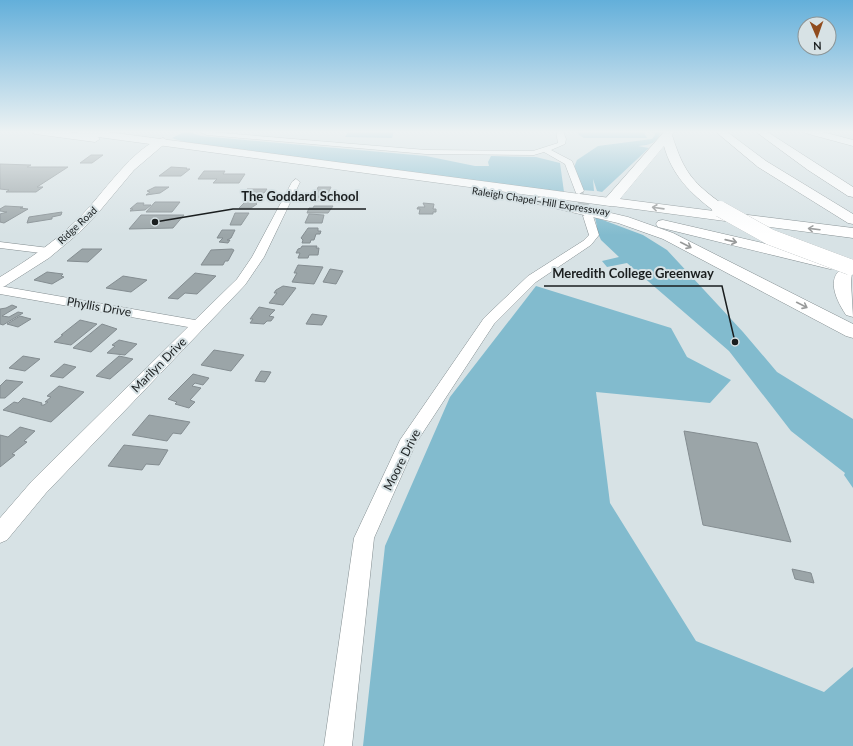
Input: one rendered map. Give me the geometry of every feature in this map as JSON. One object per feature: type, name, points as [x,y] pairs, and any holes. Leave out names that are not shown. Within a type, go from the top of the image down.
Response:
[{"type":"main road","name":"Raleigh Chapel–Hill Expressway","points":[[305,166],[542,201],[643,219],[764,249],[852,268]]},
{"type":"main road","name":"Raleigh Chapel–Hill Expressway","points":[[328,166],[610,202],[853,220]]},
{"type":"main road","points":[[610,202],[640,166]]},
{"type":"main road","points":[[676,166],[681,176],[690,187],[720,209],[770,237],[852,268],[843,279],[841,289],[853,312]]},
{"type":"main road","points":[[765,166],[853,220]]},
{"type":"main road","points":[[786,166],[853,220]]},
{"type":"main road","points":[[810,166],[853,193]]},
{"type":"main road","points":[[827,166],[853,183]]},
{"type":"main road","points":[[542,201],[623,220],[668,236],[853,332]]},
{"type":"street","name":"Ridge Road","points":[[0,283],[49,251],[85,220],[133,166]]},
{"type":"street","points":[[570,166],[579,191]]},
{"type":"street","name":"Marilyn Drive","points":[[0,533],[39,487],[231,293],[255,262],[296,182]]},
{"type":"street","name":"Moore Drive","points":[[338,746],[364,538],[409,440],[489,322],[532,279],[587,243],[594,235],[588,216]]},
{"type":"street","points":[[0,245],[49,251]]},
{"type":"street","name":"Phyllis Drive","points":[[0,290],[198,326]]},
{"type":"shaded area","points":[[365,166],[560,166],[564,192]]},
{"type":"shaded area","points":[[630,166],[602,192],[597,191],[593,179],[594,191],[582,190],[574,167]]},
{"type":"shaded area","points":[[595,217],[643,235],[667,250],[743,332],[777,372],[853,419],[853,488],[844,475],[845,473],[791,431],[729,351],[627,263],[607,267],[602,261],[619,257],[601,240],[595,227],[597,227]]},
{"type":"shaded area","points":[[536,286],[671,328],[687,357],[731,380],[710,403],[596,392],[610,503],[696,641],[824,692],[853,667],[853,746],[363,746],[385,546],[450,397]]},
{"type":"building","points":[[0,166],[68,167],[37,187],[43,187],[36,192],[6,192],[9,190],[0,189]]},
{"type":"building","points":[[171,167],[190,169],[181,176],[159,176]]},
{"type":"building","points":[[204,171],[225,171],[223,174],[245,174],[239,183],[213,183],[217,179],[198,179]]},
{"type":"building","points":[[155,187],[169,187],[160,193],[146,195],[150,192],[147,191]]},
{"type":"building","points":[[318,187],[331,187],[325,200],[313,201]]},
{"type":"building","points":[[247,189],[267,189],[264,193],[260,194],[244,194]]},
{"type":"building","points":[[247,200],[258,200],[257,204],[251,208],[239,208]]},
{"type":"building","points":[[155,202],[180,202],[172,212],[146,212]]},
{"type":"building","points":[[137,203],[151,205],[145,210],[130,211],[133,209],[130,209]]},
{"type":"building","points":[[423,203],[434,204],[433,209],[436,209],[436,212],[433,212],[433,214],[419,214],[420,209],[417,209],[418,207],[425,207]]},
{"type":"building","points":[[5,206],[23,207],[20,208],[28,209],[4,223],[0,222],[0,214],[7,212],[0,211],[0,209]]},
{"type":"building","points":[[314,206],[333,206],[328,213],[307,213],[309,208],[313,208]]},
{"type":"building","points":[[62,212],[61,215],[52,217],[52,219],[27,223],[29,217]]},
{"type":"building","points":[[235,213],[249,213],[241,225],[230,225]]},
{"type":"building","points":[[309,214],[324,215],[322,223],[305,223]]},
{"type":"building","points":[[141,215],[184,215],[173,228],[129,229]]},
{"type":"building","points":[[308,228],[318,228],[318,231],[321,231],[320,234],[316,234],[314,240],[311,240],[310,243],[302,243],[303,240],[301,238]]},
{"type":"building","points":[[222,230],[235,230],[231,238],[227,240],[230,240],[228,243],[219,242],[223,238],[217,238]]},
{"type":"building","points":[[302,246],[317,246],[316,248],[319,248],[318,255],[309,255],[308,258],[298,258],[300,253],[296,253]]},
{"type":"building","points":[[82,249],[102,249],[88,262],[67,261]]},
{"type":"building","points":[[211,250],[234,250],[228,261],[225,261],[223,265],[201,265]]},
{"type":"building","points":[[298,265],[323,267],[314,284],[292,282],[297,273],[294,273]]},
{"type":"building","points":[[330,269],[343,271],[336,284],[323,282]]},
{"type":"building","points":[[47,272],[63,274],[61,276],[64,277],[52,284],[34,280]]},
{"type":"building","points":[[195,273],[216,276],[197,294],[185,293],[178,299],[168,298]]},
{"type":"building","points":[[123,276],[147,280],[131,292],[106,288]]},
{"type":"building","points":[[283,286],[296,288],[283,305],[269,303],[277,293],[274,293],[276,290]]},
{"type":"building","points":[[12,305],[17,307],[2,316],[9,317],[18,312],[23,313],[3,325],[0,324],[0,309]]},
{"type":"building","points":[[259,307],[275,310],[269,316],[274,317],[271,321],[267,321],[264,324],[250,323],[253,319],[250,319]]},
{"type":"building","points":[[312,314],[327,316],[322,325],[306,324]]},
{"type":"building","points":[[20,316],[31,319],[18,327],[7,324]]},
{"type":"building","points":[[80,320],[97,324],[71,345],[54,342],[63,335],[61,335]]},
{"type":"building","points":[[102,324],[117,329],[91,352],[73,348]]},
{"type":"building","points":[[119,340],[137,344],[125,355],[107,353],[115,346],[112,345]]},
{"type":"building","points":[[214,350],[244,355],[231,371],[201,365]]},
{"type":"building","points":[[23,356],[40,359],[25,371],[9,368]]},
{"type":"building","points":[[119,356],[133,359],[110,379],[96,376]]},
{"type":"building","points":[[64,364],[76,367],[63,378],[50,376]]},
{"type":"building","points":[[261,371],[271,372],[265,382],[255,381]]},
{"type":"building","points":[[193,374],[209,378],[203,385],[195,383],[192,386],[201,388],[190,400],[195,402],[189,408],[175,404],[177,402],[168,399]]},
{"type":"building","points":[[6,380],[23,382],[5,398],[0,398],[0,386]]},
{"type":"building","points":[[59,386],[84,392],[51,422],[3,410],[14,402],[18,403],[23,398],[42,403],[41,405],[44,405],[48,402],[45,402],[51,397],[47,396]]},
{"type":"building","points":[[149,415],[190,422],[181,434],[173,433],[167,441],[132,435]]},
{"type":"building","points":[[20,427],[35,431],[24,441],[27,442],[12,454],[15,455],[0,467],[0,435],[8,437]]},
{"type":"building","points":[[684,431],[757,443],[791,542],[703,525]]},
{"type":"building","points":[[124,445],[168,450],[159,465],[146,464],[142,470],[108,466]]},
{"type":"building","points":[[792,569],[811,573],[814,583],[795,579]]},
{"type":"tunnel","points":[[579,191],[581,198]]},
{"type":"tunnel","points":[[581,197],[588,216]]},
{"type":"place","name":"The Goddard School","points":[[155,222]]},
{"type":"place","name":"Meredith College Greenway","points":[[735,342]]}]
